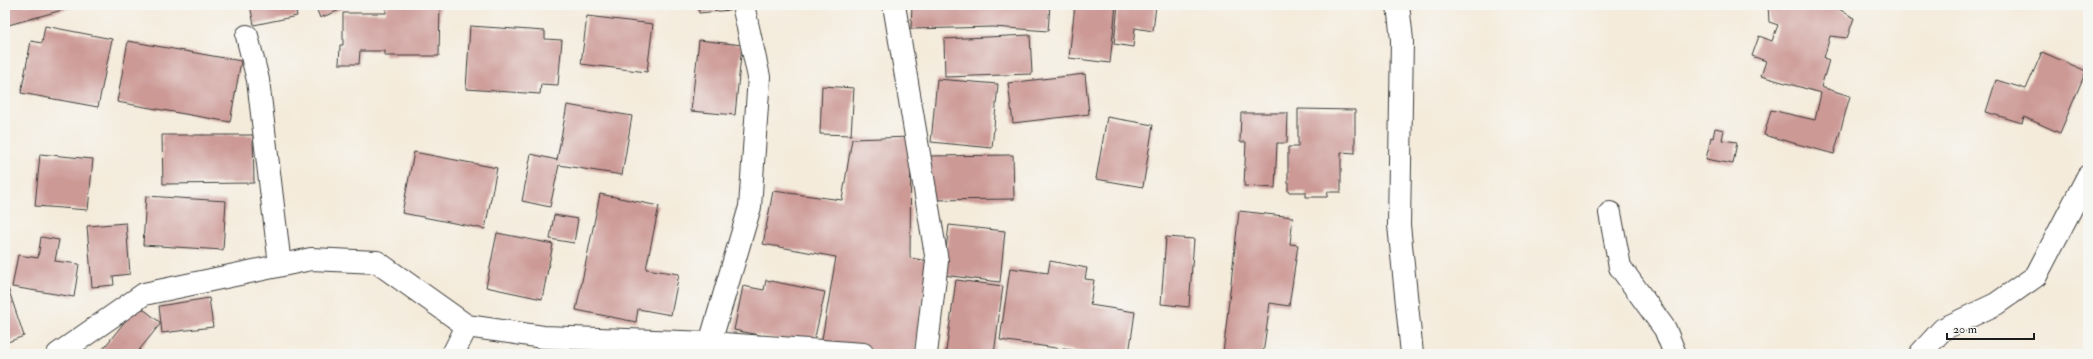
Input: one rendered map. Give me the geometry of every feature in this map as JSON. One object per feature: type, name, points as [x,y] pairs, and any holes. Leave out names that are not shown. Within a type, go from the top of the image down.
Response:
[{"type":"street","points":[[709,348],[750,207],[759,78],[743,5]]},
{"type":"street","points":[[894,5],[937,261],[926,354]]},
{"type":"street","points":[[1398,5],[1402,40],[1399,225],[1412,354]]},
{"type":"street","points":[[247,36],[258,80],[280,265]]},
{"type":"street","points":[[1920,354],[1943,329],[1996,304],[2036,276],[2088,176]]},
{"type":"street","points":[[1610,213],[1620,267],[1665,329],[1675,354]]},
{"type":"street","points":[[58,354],[144,294],[311,259],[377,262],[466,326],[543,337],[709,348],[863,354]]},
{"type":"street","points":[[453,354],[466,326]]},
{"type":"building","points":[[5,5],[80,5],[5,26]]},
{"type":"building","points":[[250,5],[295,5],[297,16],[254,25]]},
{"type":"building","points":[[315,5],[352,5],[320,18]]},
{"type":"building","points":[[386,5],[440,5],[439,56],[385,56],[385,51],[360,51],[359,64],[339,64],[340,45],[343,45],[343,13],[386,13]]},
{"type":"building","points":[[698,5],[731,5],[731,10],[699,13]]},
{"type":"building","points":[[912,5],[1050,5],[1048,31],[994,27],[911,29]]},
{"type":"building","points":[[1075,5],[1116,5],[1110,63],[1069,58]]},
{"type":"building","points":[[1118,5],[1156,5],[1153,31],[1135,28],[1133,47],[1114,44]]},
{"type":"building","points":[[1768,5],[1832,5],[1854,18],[1847,38],[1830,36],[1824,58],[1829,60],[1821,87],[1850,96],[1834,154],[1764,135],[1771,110],[1815,120],[1821,93],[1761,76],[1766,61],[1752,56],[1759,36],[1772,41],[1778,25],[1769,22]]},
{"type":"building","points":[[587,16],[653,24],[647,72],[581,64]]},
{"type":"building","points":[[45,26],[112,39],[98,107],[21,93],[31,41],[42,43]]},
{"type":"building","points":[[470,26],[545,31],[545,39],[562,40],[558,85],[541,84],[540,94],[466,89]]},
{"type":"building","points":[[1030,35],[1032,74],[945,77],[944,39]]},
{"type":"building","points":[[699,40],[742,45],[735,115],[691,111]]},
{"type":"building","points":[[128,41],[241,61],[230,122],[117,102]]},
{"type":"building","points":[[2042,52],[2086,71],[2060,133],[2024,117],[2022,123],[1986,112],[1996,80],[2026,89]]},
{"type":"building","points":[[1085,74],[1089,114],[1013,123],[1008,83]]},
{"type":"building","points":[[937,79],[998,84],[992,148],[931,142]]},
{"type":"building","points":[[822,86],[854,88],[851,135],[820,134]]},
{"type":"building","points":[[567,105],[632,116],[622,175],[559,165],[550,207],[522,201],[531,154],[557,160]]},
{"type":"building","points":[[1298,109],[1355,110],[1355,153],[1341,152],[1341,192],[1328,192],[1327,197],[1306,197],[1306,192],[1288,192],[1288,147],[1298,147]]},
{"type":"building","points":[[1241,113],[1288,113],[1287,143],[1277,143],[1275,188],[1244,186],[1246,142],[1240,142]]},
{"type":"building","points":[[1107,117],[1153,125],[1143,187],[1096,179]]},
{"type":"building","points":[[1715,128],[1724,130],[1722,140],[1737,142],[1733,164],[1706,159],[1711,137],[1713,138]]},
{"type":"building","points":[[162,135],[253,135],[254,183],[163,184]]},
{"type":"building","points":[[911,137],[910,258],[929,261],[915,354],[821,345],[836,257],[763,244],[773,191],[842,200],[852,139]]},
{"type":"building","points":[[414,152],[497,168],[485,229],[402,213]]},
{"type":"building","points":[[40,154],[93,159],[88,210],[35,206]]},
{"type":"building","points":[[1013,155],[1014,199],[929,200],[929,156]]},
{"type":"building","points":[[600,194],[659,206],[646,269],[679,274],[671,315],[638,309],[636,322],[576,310]]},
{"type":"building","points":[[146,196],[226,201],[223,250],[143,245]]},
{"type":"building","points":[[1239,211],[1293,217],[1290,244],[1298,245],[1289,306],[1270,303],[1263,354],[1223,354]]},
{"type":"building","points":[[554,215],[578,219],[574,243],[550,239]]},
{"type":"building","points":[[126,223],[130,274],[113,276],[114,285],[92,287],[87,226]]},
{"type":"building","points":[[949,225],[1005,231],[1000,282],[943,275]]},
{"type":"building","points":[[497,233],[553,244],[542,299],[486,287]]},
{"type":"building","points":[[41,237],[59,240],[55,261],[79,264],[74,297],[12,287],[18,255],[38,258]]},
{"type":"building","points":[[1166,237],[1194,239],[1189,307],[1161,304]]},
{"type":"building","points":[[1050,261],[1087,268],[1085,279],[1094,280],[1090,305],[1135,312],[1129,354],[1083,354],[1084,352],[1000,340],[1010,268],[1048,273]]},
{"type":"building","points":[[766,280],[825,292],[813,346],[734,330],[743,286],[764,290]]},
{"type":"building","points":[[956,280],[1003,286],[994,354],[965,354],[946,351]]},
{"type":"building","points":[[8,288],[24,336],[5,343],[5,289]]},
{"type":"building","points":[[209,298],[213,327],[162,333],[159,306]]},
{"type":"building","points":[[138,305],[161,323],[136,354],[99,354]]}]
